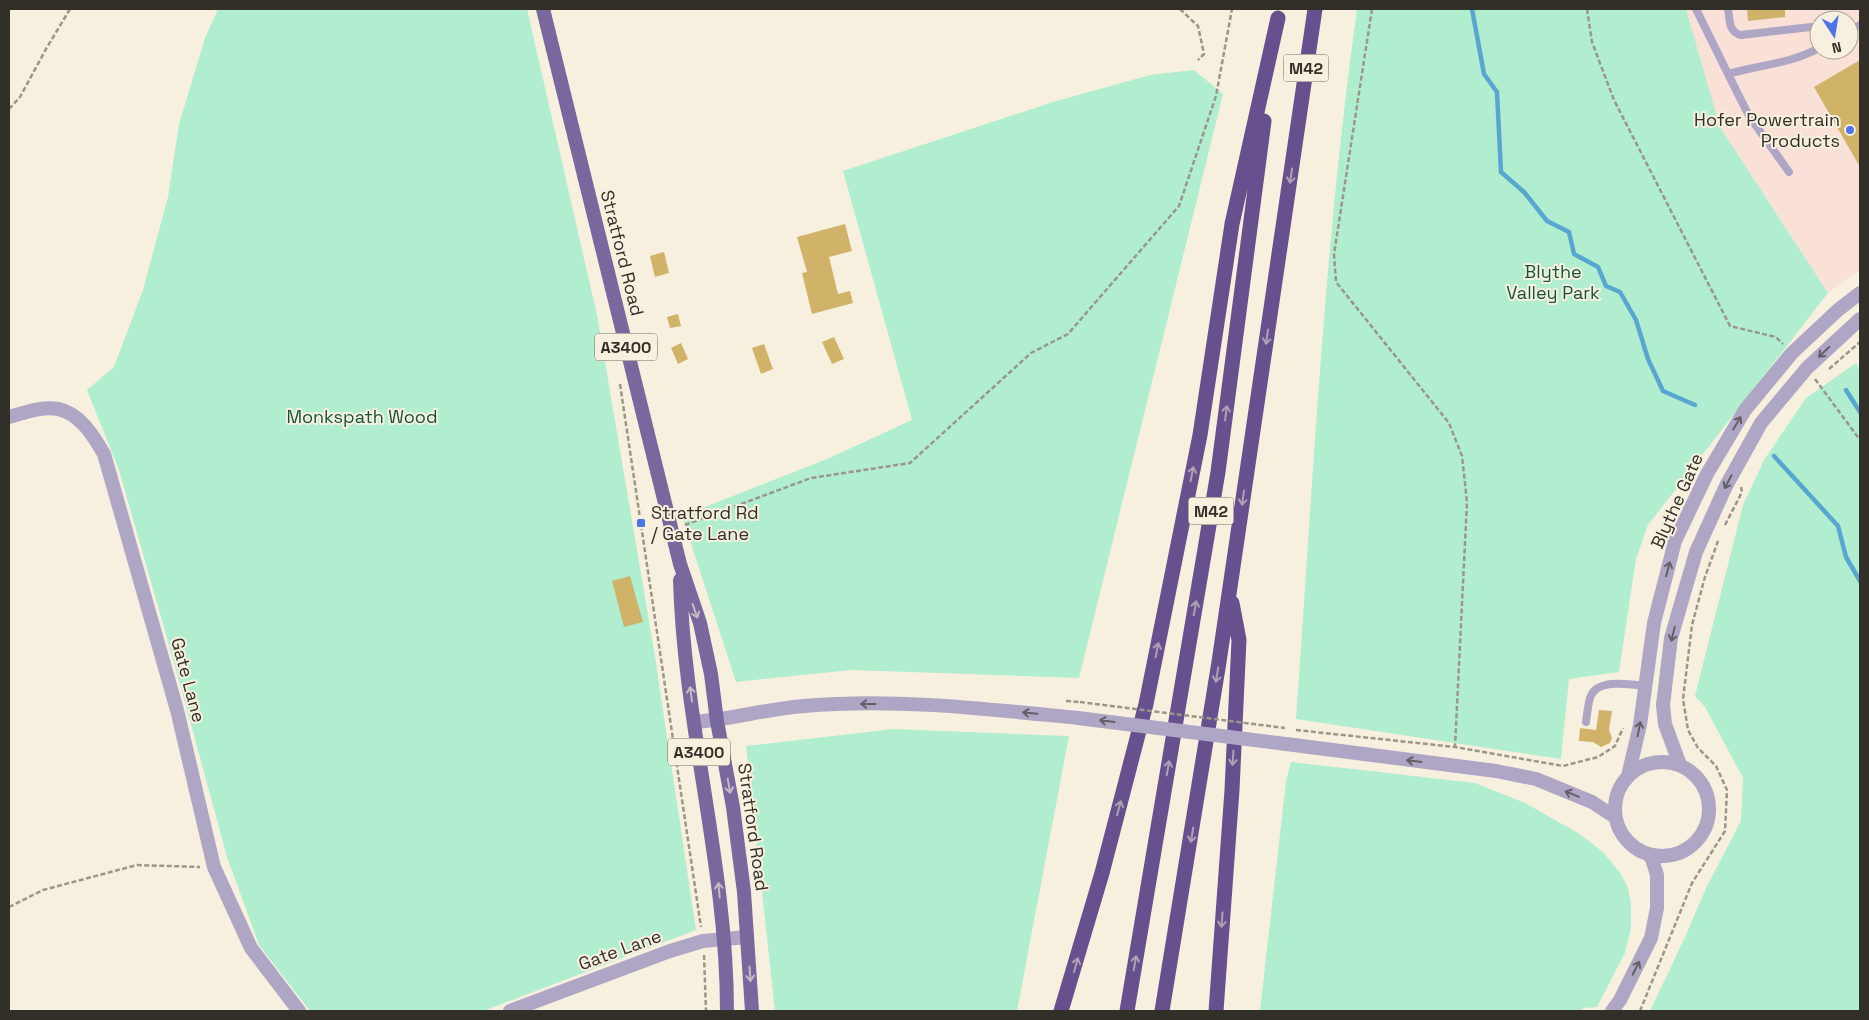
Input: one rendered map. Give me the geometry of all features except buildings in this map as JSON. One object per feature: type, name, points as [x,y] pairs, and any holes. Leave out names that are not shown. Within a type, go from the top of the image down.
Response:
[{"type":"highway","name":"M42","points":[[1162,1011],[1199,789],[1315,9]]},
{"type":"highway","name":"M42","points":[[1127,1011],[1218,472],[1278,13]]},
{"type":"highway","points":[[1061,1011],[1102,873],[1146,704],[1200,434],[1232,224],[1278,13]]},
{"type":"highway","points":[[1216,1011],[1232,790],[1239,640],[1229,592]]},
{"type":"main road","name":"Stratford Road","points":[[543,9],[680,564],[700,623],[711,674],[744,892],[752,1011]]},
{"type":"main road","name":"Stratford Road","points":[[680,564],[682,628],[718,872],[727,982],[727,1011]]},
{"type":"street","name":"Blythe Gate","points":[[1628,776],[1640,725],[1654,623],[1675,541],[1707,474],[1745,410],[1792,354],[1838,310],[1860,293]]},
{"type":"street","points":[[1680,765],[1664,724],[1663,705],[1671,638],[1696,552],[1726,486],[1761,422],[1807,368],[1860,319]]},
{"type":"street","name":"Gate Lane","points":[[9,416],[40,409],[59,409],[72,415],[90,431],[104,454],[177,710],[214,867],[251,948],[276,984],[300,1011]]},
{"type":"street","points":[[695,722],[803,706],[855,704],[930,704],[1078,718],[1496,770],[1536,779],[1592,802],[1615,817]]},
{"type":"street","points":[[1666,762],[1680,765],[1692,773],[1702,783],[1708,796],[1709,811],[1706,825],[1700,838],[1689,848],[1676,854],[1662,856],[1648,854],[1636,849],[1626,840],[1619,829],[1615,817],[1615,802],[1620,788],[1628,776],[1639,768],[1652,763],[1666,762]]},
{"type":"street","points":[[1612,1011],[1651,938],[1657,908],[1657,875],[1652,859],[1648,854]]},
{"type":"street","name":"Gate Lane","points":[[510,1011],[670,950],[703,941],[747,937]]},
{"type":"lane","points":[[1696,9],[1749,116],[1789,172]]},
{"type":"lane","points":[[1728,9],[1730,27],[1736,34],[1809,28]]},
{"type":"lane","points":[[1728,74],[1784,62],[1809,53]]},
{"type":"lane","points":[[1586,722],[1590,697],[1595,689],[1608,684],[1644,686]]},
{"type":"path","points":[[9,109],[20,97],[70,9]]},
{"type":"path","points":[[1180,9],[1198,26],[1204,54],[1198,60]]},
{"type":"path","points":[[672,530],[810,478],[910,463],[1031,353],[1068,334],[1179,206],[1216,96],[1232,9]]},
{"type":"path","points":[[1372,9],[1334,254],[1336,282],[1449,423],[1462,456],[1467,502],[1455,747]]},
{"type":"path","points":[[1587,9],[1592,42],[1614,100],[1730,326],[1776,337],[1792,354]]},
{"type":"path","points":[[1810,384],[1860,342]]},
{"type":"path","points":[[1807,368],[1860,440]]},
{"type":"path","points":[[619,378],[703,941],[706,1011]]},
{"type":"path","points":[[1724,528],[1742,492],[1740,480]]},
{"type":"path","points":[[1640,1011],[1692,883],[1725,831],[1727,790],[1716,766],[1698,748],[1688,730],[1683,700],[1692,625],[1705,577],[1720,536]]},
{"type":"path","points":[[1080,702],[1296,730],[1455,747],[1563,766],[1598,758],[1615,746],[1625,721]]},
{"type":"path","points":[[9,907],[43,890],[136,865],[214,867]]},
{"type":"shaded area","points":[[1686,9],[1860,9],[1860,270],[1828,293],[1720,127]]},
{"type":"green space","name":"Monkspath Wood","points":[[218,9],[527,9],[597,315],[654,650],[696,930],[483,1011],[310,1011],[259,945],[227,857],[119,470],[87,390],[114,367],[143,290],[168,197],[179,124],[205,38]]},
{"type":"green space","name":"Blythe Valley Park","points":[[1357,9],[1686,9],[1720,127],[1828,293],[1648,525],[1636,559],[1619,672],[1569,679],[1561,759],[1296,719],[1320,363],[1336,186]]},
{"type":"green space","points":[[1194,70],[1223,94],[1079,678],[851,670],[736,682],[682,516],[827,459],[912,420],[843,171],[1053,102],[1150,75]]},
{"type":"green space","points":[[1856,363],[1860,370],[1860,1011],[1650,1011],[1707,886],[1741,821],[1743,778],[1705,707],[1695,696],[1743,505],[1764,460],[1806,398]]},
{"type":"green space","points":[[893,729],[1069,736],[1017,1011],[775,1011],[746,746]]},
{"type":"green space","points":[[1291,762],[1475,783],[1525,803],[1578,833],[1603,852],[1621,874],[1628,888],[1631,904],[1631,928],[1625,953],[1597,1007],[1583,1008],[1581,1011],[1260,1011],[1286,781]]},
{"type":"waterway","points":[[1472,9],[1484,74],[1497,92],[1501,172],[1524,192],[1547,221],[1569,232],[1574,254],[1598,267],[1606,286],[1620,292],[1636,320],[1648,359],[1663,391],[1695,405]]},
{"type":"waterway","points":[[1846,390],[1860,412]]},
{"type":"waterway","points":[[1774,456],[1838,526],[1846,557],[1860,581]]},
{"type":"place","name":"Hofer Powertrain Products","points":[[1850,130]]},
{"type":"place","name":"Stratford Rd / Gate Lane","points":[[641,523]]}]
